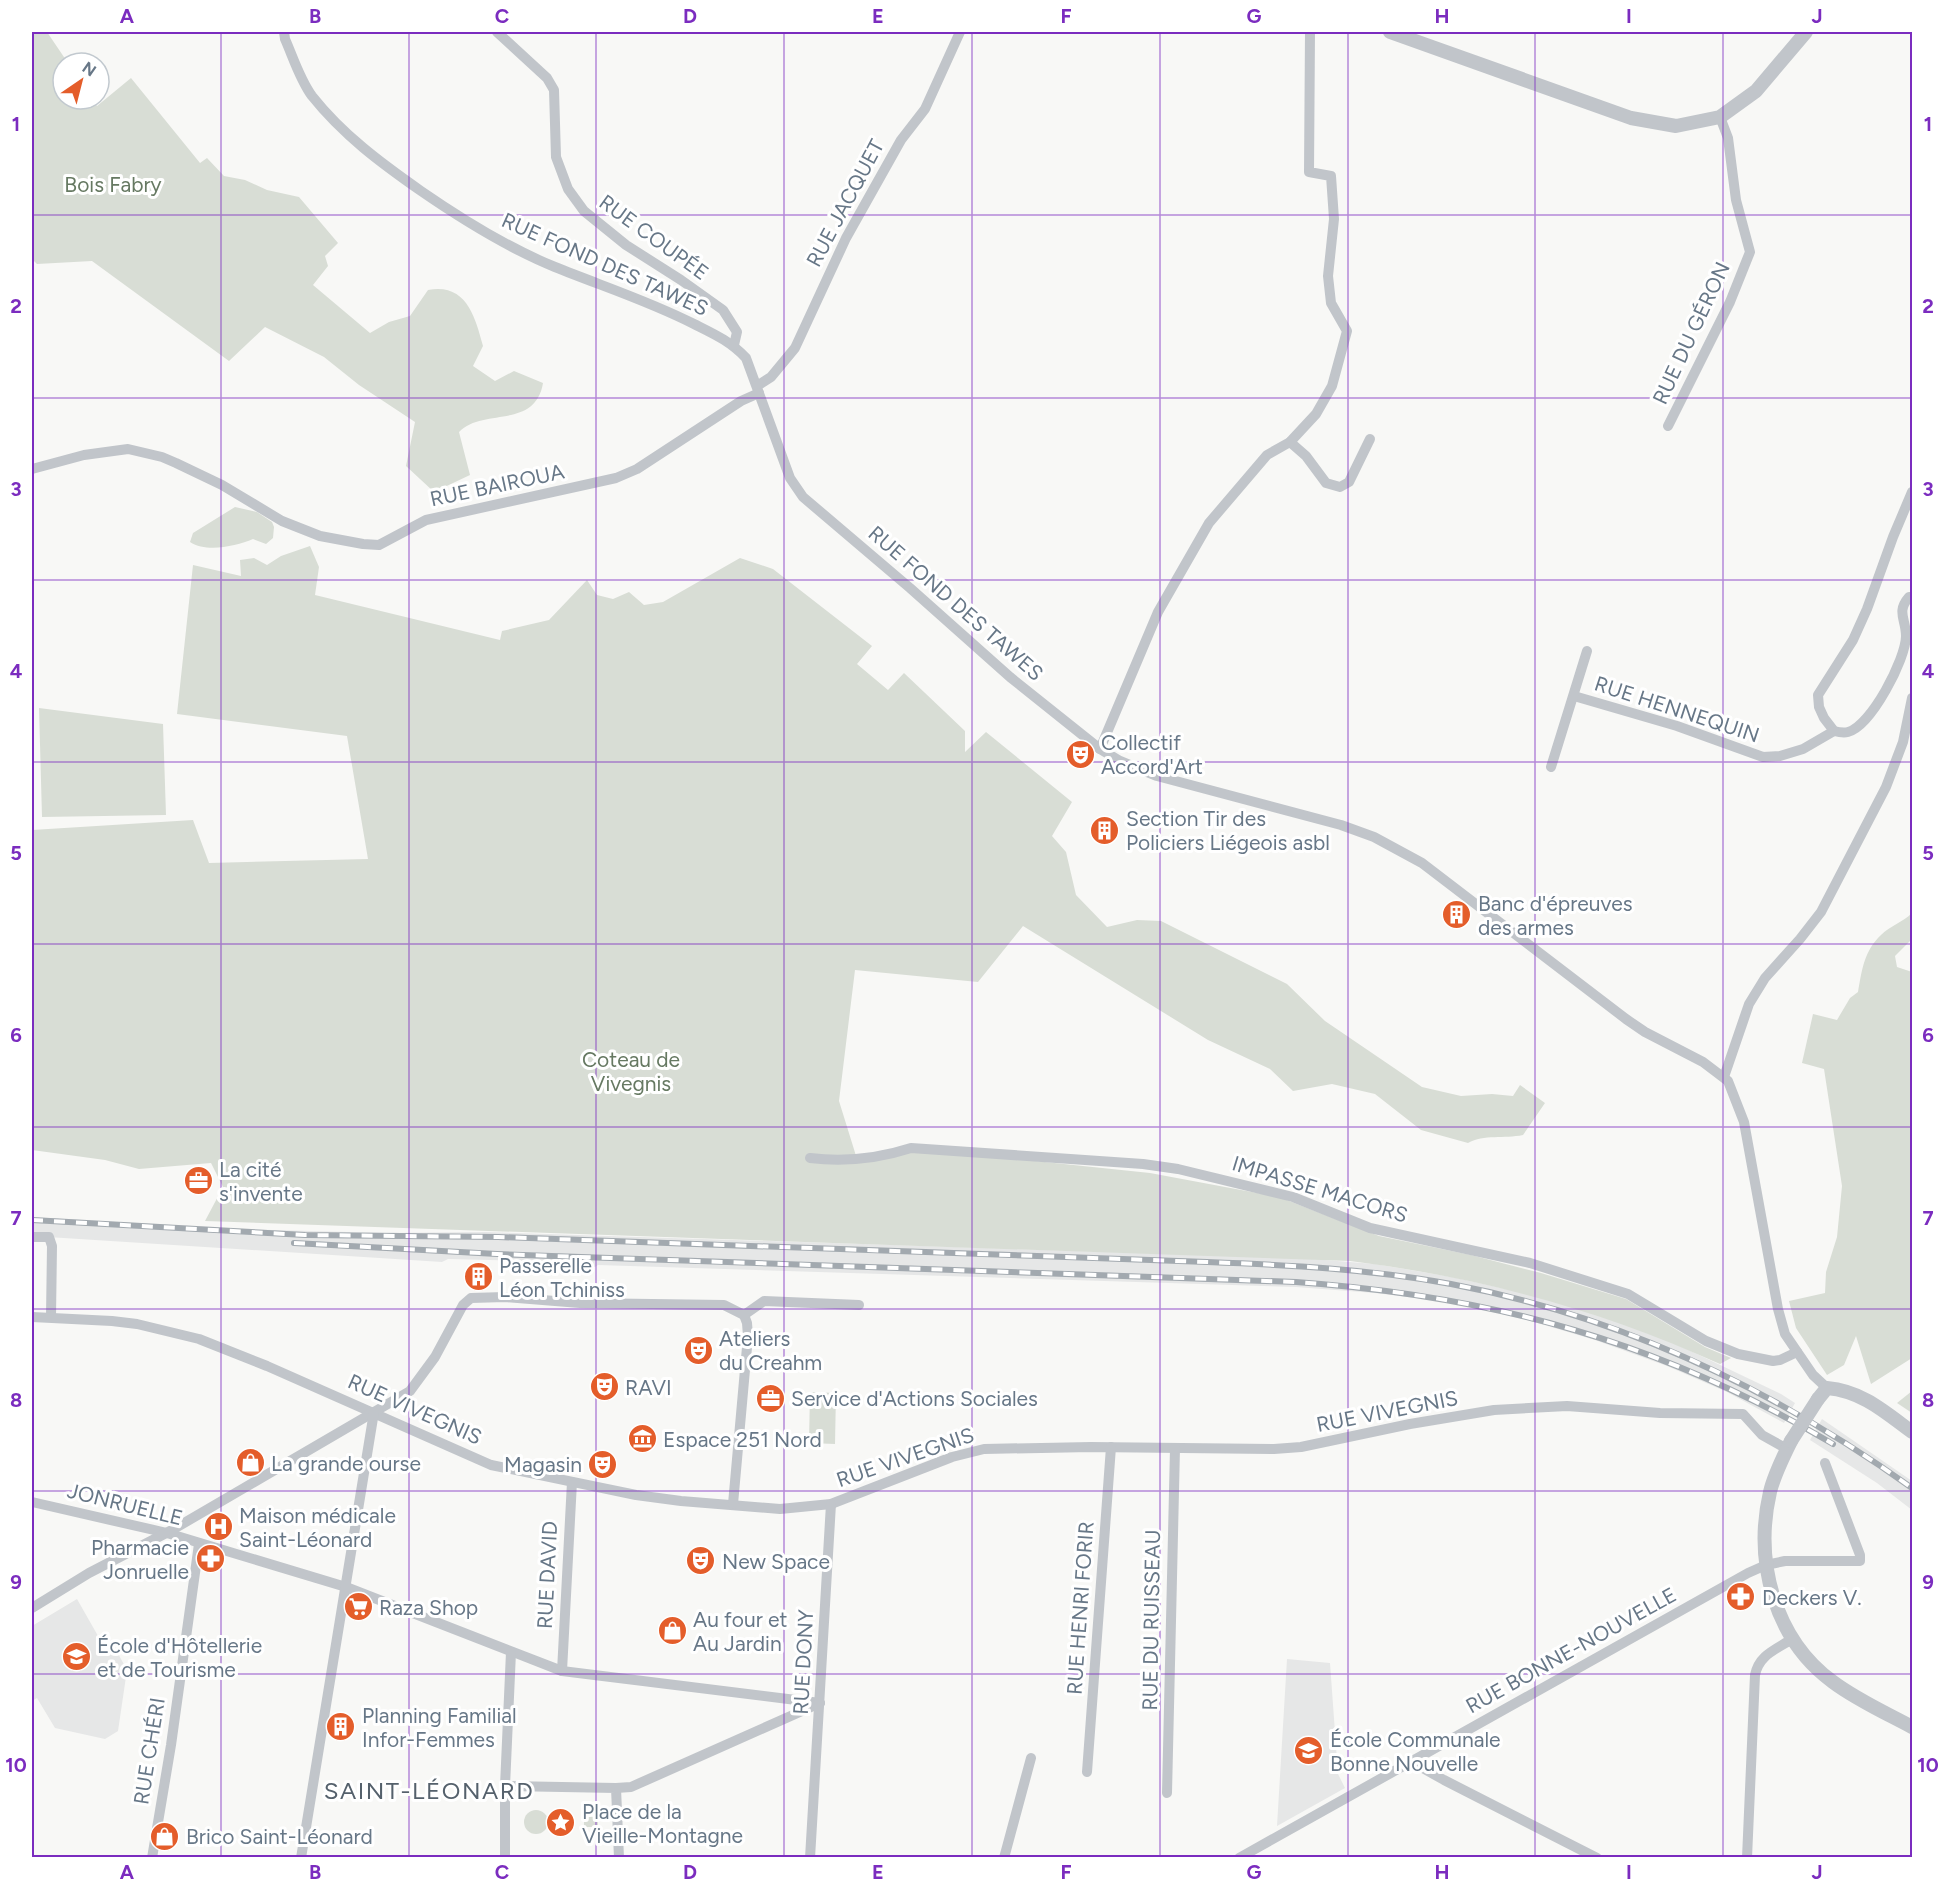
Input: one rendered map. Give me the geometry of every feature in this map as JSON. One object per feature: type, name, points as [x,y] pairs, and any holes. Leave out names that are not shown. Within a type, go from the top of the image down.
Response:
[{"type":"street","name":"RUE FOND DES TAWES","points":[[284,32],[285,39],[311,94],[346,134],[386,166],[449,210],[507,244],[554,266],[667,310],[734,345],[746,358],[790,478],[803,497],[910,588],[1010,678],[1100,749],[1120,761],[1157,776],[1341,825],[1374,837],[1422,863],[1645,1032],[1702,1062],[1724,1077]]},
{"type":"street","name":"RUE COUPÉE","points":[[497,32],[543,73],[554,90],[556,157],[568,189],[584,211],[626,245],[723,310],[737,332],[734,345]]},
{"type":"street","name":"RUE JACQUET","points":[[758,389],[795,348],[846,238],[901,140],[925,109],[960,32]]},
{"type":"street","points":[[1100,749],[1158,612],[1209,523],[1267,455],[1290,442],[1316,414],[1332,386],[1347,331],[1331,303],[1328,276],[1334,219],[1331,176],[1309,172],[1310,32]]},
{"type":"street","points":[[1389,32],[1631,118],[1676,126],[1720,117],[1756,91],[1806,32]]},
{"type":"street","name":"RUE DU GÉRON","points":[[1668,426],[1730,302],[1750,252],[1736,200],[1728,138],[1720,117]]},
{"type":"street","name":"RUE BAIROUA","points":[[32,469],[84,455],[128,449],[162,457],[176,463],[222,485],[278,519],[301,529],[320,536],[379,545],[426,520],[616,478],[637,469],[758,389]]},
{"type":"street","points":[[1290,442],[1306,456],[1326,483],[1340,487],[1349,482],[1370,439]]},
{"type":"street","points":[[1834,731],[1819,707],[1818,695],[1853,639],[1867,609],[1912,492]]},
{"type":"street","name":"RUE HENNEQUIN","points":[[1574,696],[1677,726],[1763,757],[1780,756],[1803,749],[1834,731],[1848,732],[1861,725],[1869,716],[1901,659],[1906,636],[1902,612],[1904,603],[1912,597]]},
{"type":"street","points":[[1551,767],[1587,651]]},
{"type":"street","points":[[1822,1393],[1813,1375],[1785,1334],[1778,1309],[1744,1122],[1724,1077],[1749,1004],[1765,978],[1821,912],[1889,781],[1904,742],[1912,698]]},
{"type":"street","name":"IMPASSE MACORS","points":[[810,1158],[841,1161],[889,1155],[911,1148],[1143,1164],[1178,1169],[1293,1197],[1370,1228],[1530,1263],[1629,1294],[1706,1341],[1738,1354],[1773,1361],[1797,1353]]},
{"type":"street","points":[[32,1237],[50,1237],[52,1246],[51,1317]]},
{"type":"street","points":[[32,1608],[89,1573],[167,1533],[410,1391],[435,1357],[463,1305],[471,1298],[505,1296],[580,1303],[724,1305],[744,1315],[748,1336],[733,1504]]},
{"type":"street","points":[[744,1315],[764,1302],[859,1305]]},
{"type":"street","name":"RUE VIVEGNIS","points":[[32,1317],[92,1318],[137,1324],[199,1339],[374,1412],[491,1465],[636,1496],[780,1509],[831,1504],[952,1457],[984,1449],[1111,1447],[1274,1449],[1301,1447],[1410,1424],[1494,1410],[1567,1406],[1660,1413],[1743,1414],[1762,1435],[1789,1445]]},
{"type":"street","points":[[1912,1432],[1861,1396],[1842,1389],[1822,1393],[1789,1445],[1770,1490],[1766,1511],[1766,1565],[1771,1590],[1792,1639],[1806,1658],[1832,1681],[1857,1698],[1912,1727]]},
{"type":"street","points":[[301,1857],[374,1412]]},
{"type":"street","name":"RUE HENRI FORIR","points":[[1086,1772],[1111,1447]]},
{"type":"street","name":"RUE DU RUISSEAU","points":[[1167,1793],[1176,1448]]},
{"type":"street","name":"RUE BONNE-NOUVELLE","points":[[1239,1857],[1748,1573],[1766,1565],[1785,1561],[1860,1561],[1825,1462]]},
{"type":"street","name":"RUE DAVID","points":[[562,1671],[572,1482]]},
{"type":"street","name":"JONRUELLE","points":[[32,1502],[167,1533],[346,1587],[562,1671],[820,1703]]},
{"type":"street","name":"RUE DONY","points":[[810,1857],[831,1504]]},
{"type":"street","name":"RUE CHÉRI","points":[[152,1857],[171,1745],[199,1544]]},
{"type":"street","points":[[1748,1857],[1757,1664],[1762,1658],[1792,1639]]},
{"type":"street","points":[[505,1857],[505,1786],[511,1652]]},
{"type":"street","points":[[505,1786],[631,1787],[820,1703]]},
{"type":"street","points":[[1004,1857],[1031,1758]]},
{"type":"street","points":[[1412,1762],[1597,1857]]},
{"type":"street","points":[[616,1788],[619,1857]]},
{"type":"shaded area","points":[[32,1217],[231,1229],[385,1233],[486,1232],[1299,1258],[1375,1264],[1452,1277],[1528,1294],[1603,1316],[1674,1343],[1781,1394],[1795,1403],[1784,1423],[1727,1392],[1667,1366],[1595,1340],[1524,1319],[1449,1302],[1375,1293],[1296,1287],[598,1265],[590,1270],[544,1269],[529,1261],[448,1259],[442,1262],[32,1236]]},
{"type":"shaded area","points":[[1822,1419],[1912,1481],[1912,1510],[1877,1483],[1810,1440]]},
{"type":"shaded area","name":"École d'Hôtellerie et de Tourisme","points":[[77,1599],[102,1643],[110,1639],[127,1670],[118,1731],[105,1739],[55,1728],[37,1698],[32,1701],[32,1626]]},
{"type":"shaded area","name":"École Communale Bonne Nouvelle","points":[[1287,1659],[1330,1663],[1338,1774],[1345,1788],[1277,1826]]},
{"type":"green space","name":"Bois Fabry","points":[[32,32],[47,32],[60,51],[51,51],[51,111],[111,111],[111,94],[131,78],[200,163],[207,158],[224,176],[245,180],[267,190],[299,197],[338,243],[325,256],[328,266],[313,285],[370,333],[389,322],[410,316],[428,290],[441,289],[452,292],[467,304],[480,335],[483,346],[473,366],[495,381],[514,371],[543,383],[538,398],[530,407],[519,413],[481,420],[459,432],[470,475],[434,492],[406,466],[415,422],[359,385],[324,357],[265,327],[229,361],[92,261],[37,264],[32,259]]},
{"type":"green space","points":[[235,507],[257,512],[272,522],[273,538],[266,544],[253,539],[213,548],[190,542],[193,533]]},
{"type":"green space","name":"Coteau de Vivegnis","points":[[310,546],[319,567],[315,595],[500,640],[502,631],[549,620],[587,580],[597,595],[613,599],[629,592],[644,605],[663,602],[740,558],[773,569],[872,646],[857,664],[888,690],[904,673],[965,731],[965,752],[986,732],[1072,802],[1052,836],[1066,852],[1076,895],[1107,927],[1137,920],[1161,921],[1287,984],[1325,1021],[1422,1087],[1461,1096],[1492,1094],[1513,1096],[1520,1085],[1545,1103],[1523,1135],[1487,1138],[1468,1143],[1421,1130],[1375,1094],[1332,1084],[1293,1091],[1270,1069],[1208,1040],[1023,926],[978,982],[855,970],[839,1101],[857,1159],[911,1148],[1150,1173],[1279,1197],[1379,1236],[1471,1255],[1626,1299],[1705,1347],[1731,1358],[1720,1364],[1630,1327],[1493,1286],[1350,1261],[205,1221],[223,1187],[211,1163],[139,1169],[105,1160],[32,1150],[32,830],[193,820],[209,863],[368,859],[347,736],[177,714],[193,565],[241,576],[240,560],[254,558],[267,565],[281,556]]},
{"type":"green space","points":[[39,708],[163,724],[166,815],[42,817]]},
{"type":"green space","points":[[1912,913],[1912,939],[1895,956],[1897,967],[1912,972],[1912,1358],[1871,1384],[1856,1336],[1844,1365],[1827,1375],[1796,1328],[1789,1301],[1825,1293],[1826,1272],[1837,1237],[1842,1186],[1824,1069],[1802,1063],[1813,1014],[1837,1020],[1850,998],[1858,992],[1865,961],[1875,941]]},
{"type":"green space","points":[[1912,1391],[1912,1413],[1897,1403]]},
{"type":"green space","points":[[810,1392],[836,1393],[835,1444],[809,1443]]},
{"type":"green space","points":[[531,1810],[541,1810],[548,1817],[548,1827],[541,1834],[531,1834],[524,1827],[524,1817]]},
{"type":"green space","points":[[584,1817],[598,1817],[598,1827],[584,1827]]},
{"type":"railway","points":[[32,1220],[305,1235],[498,1237],[1238,1263],[1329,1268],[1421,1279],[1514,1298],[1575,1315],[1693,1360],[1805,1418],[1912,1488]]},
{"type":"railway","points":[[294,1243],[497,1254],[1296,1282],[1369,1289],[1439,1299],[1508,1313],[1574,1330],[1640,1352],[1769,1408],[1833,1444]]},
{"type":"place","name":"Collectif Accord'Art","points":[[1080,754]]},
{"type":"place","name":"Section Tir des Policiers Liégeois asbl","points":[[1105,830]]},
{"type":"place","name":"Banc d'épreuves des armes","points":[[1457,915]]},
{"type":"place","name":"La cité s'invente","points":[[198,1181]]},
{"type":"place","name":"Passerelle Léon Tchiniss","points":[[478,1277]]},
{"type":"place","name":"Ateliers du Creahm","points":[[698,1350]]},
{"type":"place","name":"RAVI","points":[[604,1387]]},
{"type":"place","name":"Service d'Actions Sociales","points":[[770,1398]]},
{"type":"place","name":"Espace 251 Nord","points":[[642,1439]]},
{"type":"place","name":"La grande ourse","points":[[250,1463]]},
{"type":"place","name":"Magasin","points":[[603,1464]]},
{"type":"place","name":"Maison médicale Saint-Léonard","points":[[218,1527]]},
{"type":"place","name":"Pharmacie Jonruelle","points":[[210,1559]]},
{"type":"place","name":"New Space","points":[[701,1561]]},
{"type":"place","name":"Deckers V.","points":[[1741,1597]]},
{"type":"place","name":"Raza Shop","points":[[358,1607]]},
{"type":"place","name":"Au four et Au Jardin","points":[[672,1631]]},
{"type":"place","name":"École d'Hôtellerie et de Tourisme","points":[[76,1657]]},
{"type":"place","name":"Planning Familial Infor-Femmes","points":[[341,1727]]},
{"type":"place","name":"École Communale Bonne Nouvelle","points":[[1309,1751]]},
{"type":"place","name":"Place de la Vieille-Montagne","points":[[561,1823]]},
{"type":"place","name":"Brico Saint-Léonard","points":[[165,1836]]},
{"type":"district","name":"SAINT-LÉONARD","points":[[429,1790]]}]
